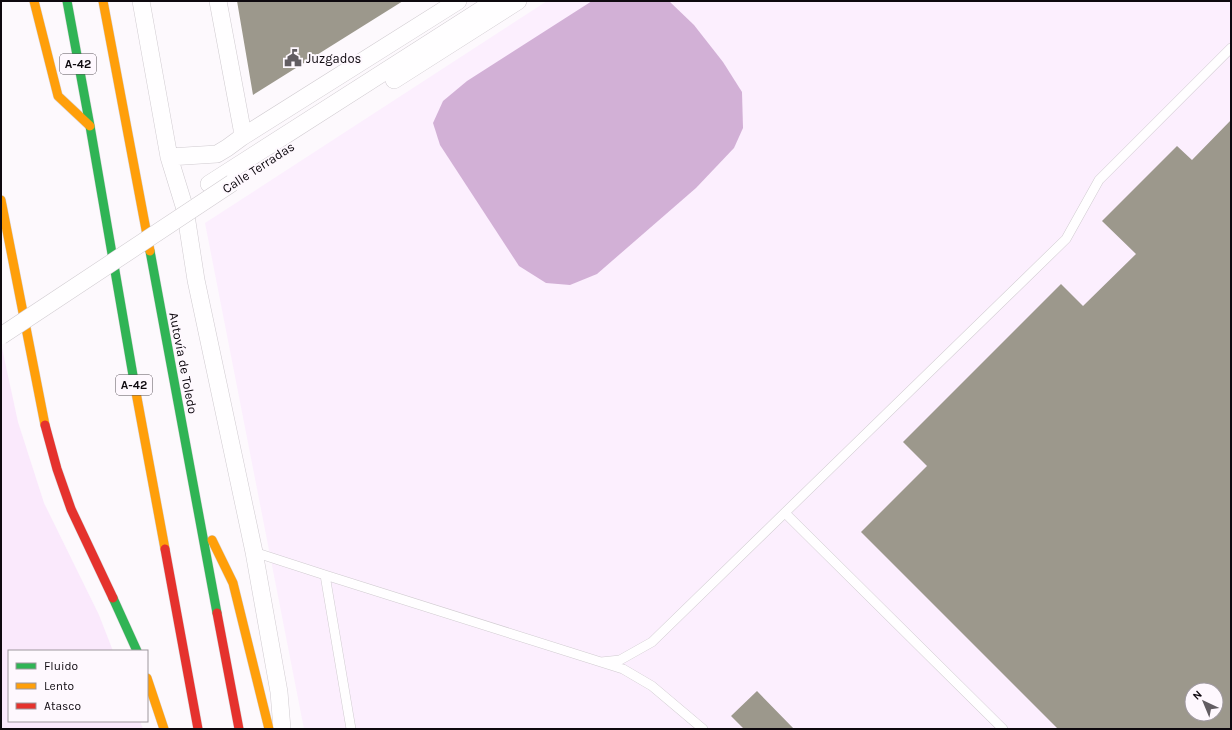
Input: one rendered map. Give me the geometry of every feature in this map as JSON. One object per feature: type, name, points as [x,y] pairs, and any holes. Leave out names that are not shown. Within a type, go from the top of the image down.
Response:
[{"type":"highway","points":[[34,1],[58,96],[90,126]]},
{"type":"highway","name":"A-42","points":[[67,1],[136,395],[198,729]]},
{"type":"highway","name":"Autovía de Toledo","points":[[103,1],[239,729]]},
{"type":"highway","points":[[1,200],[35,383],[43,421],[56,466],[78,525],[129,630],[137,650]]},
{"type":"highway","points":[[200,515],[233,583],[268,729]]},
{"type":"highway","points":[[148,681],[164,729]]},
{"type":"street","points":[[141,1],[169,157],[185,209],[196,280],[254,552],[279,692],[282,729]]},
{"type":"street","points":[[218,1],[242,129],[242,137]]},
{"type":"street","points":[[169,157],[217,154],[458,1]]},
{"type":"street","name":"Calle Terradas","points":[[1,323],[209,184],[495,1]]},
{"type":"street","name":"Calle Terradas","points":[[1,336],[232,183],[518,1]]},
{"type":"lane","points":[[601,662],[620,660],[652,642],[785,513],[1066,239],[1099,180],[1231,48]]},
{"type":"lane","points":[[785,513],[1003,729]]},
{"type":"lane","points":[[254,552],[623,669],[652,686],[703,729]]},
{"type":"lane","points":[[325,575],[351,729]]},
{"type":"shaded area","points":[[547,1],[1231,1],[1231,729],[304,729],[205,223]]},
{"type":"shaded area","points":[[592,1],[669,1],[694,25],[723,62],[742,92],[743,128],[734,148],[696,188],[597,274],[570,285],[546,283],[519,266],[440,145],[433,123],[443,101],[467,81]]},
{"type":"shaded area","points":[[2,348],[18,422],[44,503],[99,615],[113,650],[8,650],[8,722],[140,722],[143,729],[1,729]]},
{"type":"building","points":[[237,1],[403,1],[253,95]]},
{"type":"building","points":[[1231,120],[1231,729],[1058,729],[861,532],[927,466],[903,442],[1061,284],[1083,306],[1136,254],[1102,221],[1177,146],[1192,160]]},
{"type":"building","points":[[757,691],[794,729],[744,729],[731,716]]},
{"type":"traffic: fast","points":[[67,1],[135,387]]},
{"type":"traffic: fast","points":[[150,251],[217,613]]},
{"type":"traffic: fast","points":[[113,598],[137,650]]},
{"type":"traffic: slow","points":[[34,1],[58,96],[90,126]]},
{"type":"traffic: slow","points":[[103,1],[150,251]]},
{"type":"traffic: slow","points":[[1,200],[45,425]]},
{"type":"traffic: slow","points":[[135,387],[165,549]]},
{"type":"traffic: slow","points":[[212,540],[233,583],[269,729]]},
{"type":"traffic: slow","points":[[148,681],[164,729]]},
{"type":"traffic: jam","points":[[45,425],[57,469],[71,509],[113,598]]},
{"type":"traffic: jam","points":[[165,549],[198,729]]},
{"type":"traffic: jam","points":[[217,613],[239,729]]},
{"type":"place","name":"Juzgados","points":[[293,58]]}]
